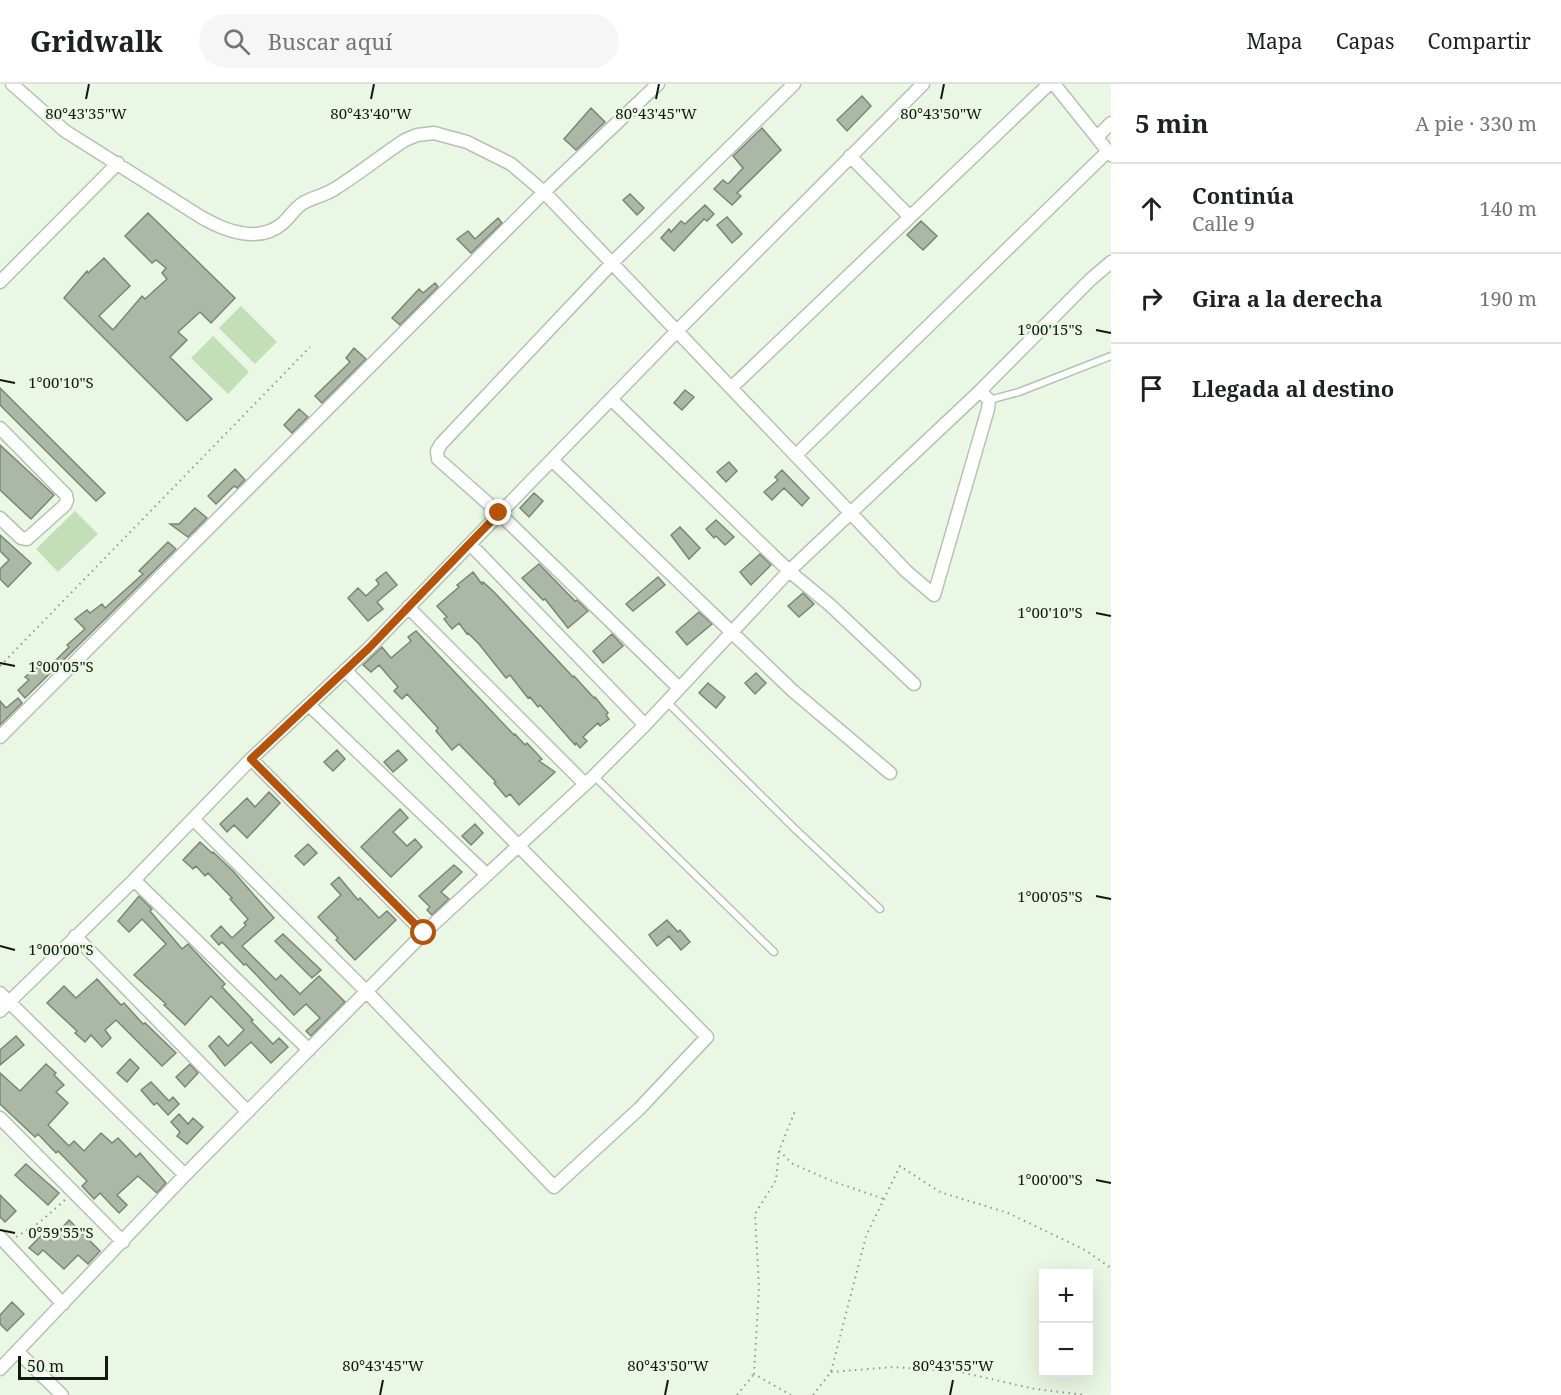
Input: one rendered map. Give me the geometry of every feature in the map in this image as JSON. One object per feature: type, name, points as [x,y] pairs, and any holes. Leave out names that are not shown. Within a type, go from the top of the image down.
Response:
[{"type":"street","points":[[12,84],[65,131],[213,224],[238,233],[271,231],[283,224],[299,205],[337,187],[405,140],[417,135],[434,133],[467,142],[511,164],[544,192],[906,571],[934,595],[986,417],[984,396]]},
{"type":"street","points":[[0,737],[544,192],[658,84]]},
{"type":"street","points":[[678,687],[499,513],[438,459],[439,447],[612,263],[794,84]]},
{"type":"street","points":[[0,1011],[134,880],[251,759],[408,607],[677,331],[923,84]]},
{"type":"street","points":[[732,388],[1049,84]]},
{"type":"street","points":[[796,454],[1109,153],[1054,84]]},
{"type":"street","points":[[1097,136],[1111,123]]},
{"type":"street","points":[[850,156],[910,217]]},
{"type":"street","points":[[0,282],[118,163]]},
{"type":"street","points":[[2,1363],[17,1351],[185,1175],[424,933],[645,725],[678,687],[789,571],[850,512],[984,396],[1090,280],[1111,262]]},
{"type":"street","points":[[611,399],[789,571],[915,684]]},
{"type":"street","points":[[0,428],[66,495],[67,500],[65,505],[27,539],[21,538],[0,518]]},
{"type":"street","points":[[552,460],[793,691],[890,773]]},
{"type":"street","points":[[470,544],[645,725]]},
{"type":"street","points":[[408,607],[589,780]]},
{"type":"street","points":[[192,819],[366,991],[554,1187],[639,1109],[707,1037],[345,670]]},
{"type":"street","points":[[309,705],[487,875]]},
{"type":"street","points":[[251,759],[424,933]]},
{"type":"street","points":[[134,880],[309,1050]]},
{"type":"street","points":[[75,936],[248,1112]]},
{"type":"street","points":[[0,993],[185,1175]]},
{"type":"street","points":[[0,1118],[123,1242]]},
{"type":"street","points":[[2,1239],[63,1304]]},
{"type":"street","points":[[17,1351],[62,1395]]},
{"type":"lane","points":[[984,396],[1019,392],[1111,356]]},
{"type":"lane","points":[[666,700],[793,827],[880,909]]},
{"type":"lane","points":[[589,780],[774,952]]},
{"type":"path","points":[[0,666],[310,347]]},
{"type":"path","points":[[737,1395],[754,1374],[759,1287],[755,1214],[776,1180],[779,1151],[795,1111]]},
{"type":"path","points":[[779,1151],[793,1164],[832,1181],[884,1199]]},
{"type":"path","points":[[813,1395],[831,1372],[866,1236],[900,1166],[940,1192],[1008,1213],[1085,1250],[1111,1268]]},
{"type":"path","points":[[2,1239],[20,1236],[40,1222],[72,1193]]},
{"type":"path","points":[[831,1372],[894,1367],[960,1371],[1035,1389],[1086,1395]]},
{"type":"path","points":[[754,1374],[791,1395]]},
{"type":"green space","points":[[241,306],[277,342],[255,364],[219,328]]},
{"type":"green space","points":[[213,336],[249,372],[228,394],[191,358]]},
{"type":"green space","points":[[75,511],[98,534],[58,572],[36,549]]},
{"type":"building","points":[[862,96],[871,106],[847,131],[837,120]]},
{"type":"building","points":[[591,108],[605,122],[576,150],[564,139]]},
{"type":"building","points":[[762,128],[781,150],[737,193],[741,196],[732,205],[714,189],[723,180],[728,184],[743,168],[733,156]]},
{"type":"building","points":[[630,194],[644,208],[637,215],[623,200]]},
{"type":"building","points":[[705,205],[714,214],[707,221],[704,219],[674,251],[661,238],[669,229],[671,232],[681,221],[685,224]]},
{"type":"building","points":[[148,213],[235,298],[211,323],[200,312],[178,332],[187,340],[170,357],[212,399],[187,421],[64,298],[87,271],[88,273],[104,258],[130,286],[99,316],[113,330],[142,296],[145,299],[167,279],[162,273],[166,268],[156,260],[152,263],[125,236]]},
{"type":"building","points":[[727,217],[742,234],[732,243],[717,225]]},
{"type":"building","points":[[498,218],[502,223],[471,253],[457,239],[468,231],[475,239]]},
{"type":"building","points":[[921,221],[937,236],[923,250],[907,235]]},
{"type":"building","points":[[435,283],[438,287],[400,325],[392,318],[419,289],[423,293]]},
{"type":"building","points":[[354,348],[366,359],[322,403],[315,396],[350,362],[346,358]]},
{"type":"building","points":[[0,388],[105,493],[96,501],[0,405]]},
{"type":"building","points":[[685,390],[694,397],[682,410],[674,403]]},
{"type":"building","points":[[299,409],[308,417],[292,433],[284,425]]},
{"type":"building","points":[[0,445],[54,495],[31,519],[0,490]]},
{"type":"building","points":[[729,462],[737,471],[726,482],[717,472]]},
{"type":"building","points":[[235,469],[245,480],[237,488],[234,486],[216,504],[208,496]]},
{"type":"building","points":[[782,470],[809,498],[802,506],[784,488],[772,500],[764,492],[778,480],[775,477]]},
{"type":"building","points":[[534,493],[543,501],[529,517],[520,508]]},
{"type":"building","points":[[195,508],[207,518],[188,537],[170,524],[179,524]]},
{"type":"building","points":[[716,520],[734,537],[725,545],[706,529]]},
{"type":"building","points":[[680,527],[700,548],[689,559],[671,535]]},
{"type":"building","points":[[0,535],[31,563],[8,587],[0,579],[0,569],[9,560],[0,551]]},
{"type":"building","points":[[168,542],[176,549],[25,698],[18,690],[29,680],[25,677],[45,661],[50,666],[69,647],[67,645],[85,629],[75,619],[87,610],[90,613],[102,604],[105,608],[143,574],[139,571]]},
{"type":"building","points":[[760,554],[771,565],[751,585],[740,572]]},
{"type":"building","points":[[539,564],[588,611],[568,628],[545,599],[543,600],[522,578]]},
{"type":"building","points":[[386,572],[397,585],[377,602],[383,609],[368,621],[348,598],[358,588],[366,596],[379,584],[376,580]]},
{"type":"building","points":[[473,572],[608,713],[606,715],[609,719],[600,726],[598,723],[583,737],[587,741],[580,748],[540,705],[538,707],[530,697],[528,698],[510,675],[506,678],[459,623],[452,629],[444,619],[447,617],[437,606]]},
{"type":"building","points":[[658,577],[665,585],[633,611],[626,604]]},
{"type":"building","points":[[803,593],[814,604],[799,617],[788,606]]},
{"type":"building","points":[[699,612],[712,624],[687,645],[676,632]]},
{"type":"building","points":[[416,631],[514,735],[525,745],[527,743],[542,759],[539,761],[555,772],[519,805],[510,794],[506,797],[494,783],[496,782],[459,744],[452,750],[436,731],[438,728],[407,694],[402,699],[394,691],[398,687],[379,665],[371,672],[363,665],[382,647],[391,658],[411,641],[408,637]]},
{"type":"building","points":[[612,634],[623,646],[603,663],[593,651]]},
{"type":"building","points":[[756,673],[766,683],[755,694],[745,683]]},
{"type":"building","points":[[708,683],[725,697],[716,708],[699,693]]},
{"type":"building","points":[[18,698],[22,703],[0,725],[0,701],[6,708]]},
{"type":"building","points":[[337,750],[345,759],[333,771],[324,762]]},
{"type":"building","points":[[398,750],[407,760],[393,772],[384,762]]},
{"type":"building","points":[[269,792],[280,803],[247,838],[234,825],[227,832],[220,824],[247,798],[255,807]]},
{"type":"building","points":[[400,809],[408,818],[393,832],[407,846],[415,839],[422,847],[391,877],[361,847]]},
{"type":"building","points":[[475,824],[483,833],[471,845],[462,836]]},
{"type":"building","points":[[200,842],[233,871],[274,918],[242,946],[276,980],[281,975],[300,994],[319,976],[345,1002],[311,1036],[306,1031],[320,1018],[306,1004],[294,1015],[246,964],[244,965],[222,942],[219,945],[211,936],[221,926],[232,938],[246,925],[244,923],[248,919],[208,873],[205,876],[196,866],[193,869],[183,860]]},
{"type":"building","points":[[308,844],[317,853],[304,865],[295,856]]},
{"type":"building","points":[[454,865],[462,872],[441,892],[449,899],[432,915],[427,910],[430,907],[419,896]]},
{"type":"building","points":[[339,877],[358,900],[360,898],[379,918],[387,911],[396,920],[355,960],[318,917],[341,895],[331,884]]},
{"type":"building","points":[[139,896],[152,909],[150,911],[182,949],[188,944],[225,984],[222,987],[273,1044],[279,1038],[288,1047],[271,1063],[251,1042],[225,1066],[209,1046],[219,1036],[228,1046],[244,1030],[211,996],[185,1025],[134,975],[166,944],[142,919],[129,932],[118,921]]},
{"type":"building","points":[[667,920],[690,942],[681,950],[669,936],[657,946],[649,935]]},
{"type":"building","points":[[283,934],[321,970],[312,978],[275,941]]},
{"type":"building","points":[[97,979],[121,1005],[124,1003],[143,1024],[145,1023],[176,1053],[162,1066],[116,1020],[105,1030],[111,1038],[102,1047],[91,1035],[85,1042],[75,1033],[77,1031],[47,1003],[64,986],[76,998]]},
{"type":"building","points":[[16,1036],[24,1045],[0,1065],[0,1050]]},
{"type":"building","points":[[130,1059],[139,1068],[127,1082],[117,1073]]},
{"type":"building","points":[[46,1064],[64,1085],[56,1092],[68,1103],[48,1125],[69,1146],[74,1141],[84,1151],[101,1133],[112,1143],[118,1138],[136,1157],[140,1153],[166,1183],[157,1193],[138,1176],[117,1195],[127,1205],[119,1213],[100,1193],[94,1199],[82,1186],[87,1181],[58,1151],[56,1153],[38,1134],[35,1137],[0,1104],[0,1073],[20,1091]]},
{"type":"building","points":[[190,1064],[198,1073],[185,1087],[176,1077]]},
{"type":"building","points":[[151,1082],[169,1101],[173,1097],[179,1104],[168,1115],[157,1103],[154,1105],[141,1090]]},
{"type":"building","points":[[179,1114],[188,1124],[193,1118],[203,1127],[187,1144],[177,1136],[180,1132],[171,1122]]},
{"type":"building","points":[[26,1164],[59,1193],[48,1205],[15,1175]]},
{"type":"building","points":[[0,1195],[16,1211],[5,1222],[0,1217]]},
{"type":"building","points":[[69,1220],[100,1251],[88,1264],[78,1255],[64,1269],[43,1250],[38,1255],[29,1248],[44,1233],[51,1240]]},
{"type":"building","points":[[12,1302],[24,1314],[7,1331],[0,1324],[0,1315]]},
{"type":"route","points":[[424,933],[251,759],[369,648],[499,513]]}]
